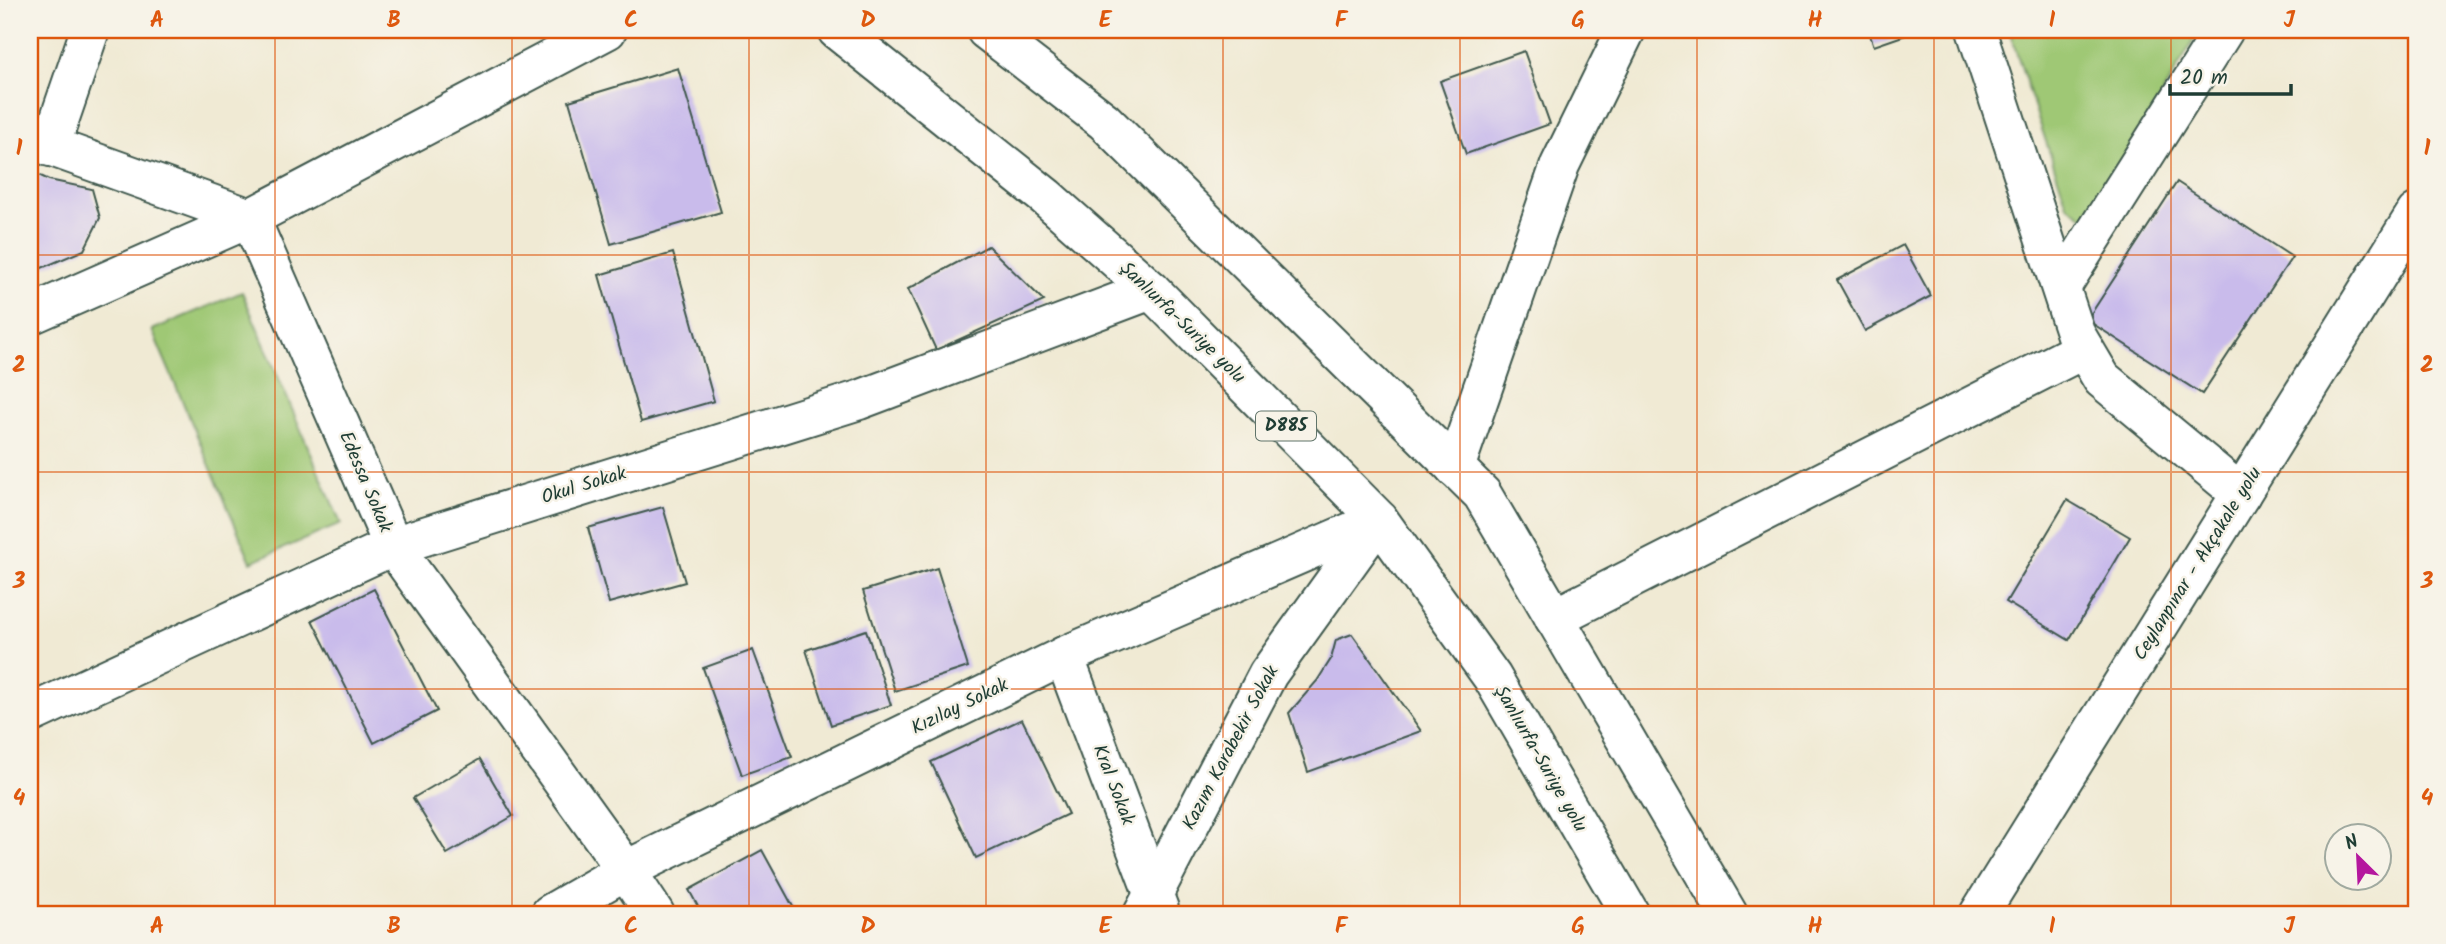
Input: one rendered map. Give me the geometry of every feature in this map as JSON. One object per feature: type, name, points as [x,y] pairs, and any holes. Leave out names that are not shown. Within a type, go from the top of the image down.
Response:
[{"type":"street","points":[[90,30],[40,143],[250,218]]},
{"type":"street","points":[[30,315],[250,218],[607,30]]},
{"type":"street","name":"Şanlıurfa-Suriye yolu","points":[[837,30],[1046,197],[1151,290],[1379,520],[1492,677],[1630,914]]},
{"type":"street","points":[[986,30],[1104,121],[1482,495],[1728,914]]},
{"type":"street","points":[[1455,468],[1560,165],[1626,30]]},
{"type":"street","points":[[1976,30],[2076,335],[2102,379],[2241,494]]},
{"type":"street","points":[[2061,286],[2224,30]]},
{"type":"street","name":"Ceylanpınar - Akçakale yolu","points":[[1979,914],[2416,213]]},
{"type":"street","name":"Edessa Sokak","points":[[250,218],[393,546],[626,870],[654,914]]},
{"type":"street","name":"Okul Sokak","points":[[30,714],[393,546],[859,400],[1151,290]]},
{"type":"street","points":[[1554,618],[2084,349]]},
{"type":"street","name":"Kızılay Sokak","points":[[550,914],[626,870],[1064,656],[1379,520]]},
{"type":"street","name":"Kazım Karabekir Sokak","points":[[1153,908],[1268,674],[1379,520]]},
{"type":"street","name":"Kral Sokak","points":[[1064,656],[1153,908]]},
{"type":"green space","points":[[2009,30],[2182,30],[2197,34],[2089,221],[2067,205]]},
{"type":"green space","points":[[242,292],[341,524],[251,562],[152,330]]},
{"type":"building","points":[[1868,30],[1920,30],[1874,46]]},
{"type":"building","points":[[1524,51],[1550,124],[1466,154],[1440,81]]},
{"type":"building","points":[[678,68],[721,212],[611,244],[569,101]]},
{"type":"building","points":[[30,171],[49,180],[92,189],[100,218],[84,250],[30,273]]},
{"type":"building","points":[[2177,182],[2292,257],[2202,394],[2087,320]]},
{"type":"building","points":[[1903,245],[1931,296],[1865,331],[1837,280]]},
{"type":"building","points":[[988,246],[1044,301],[936,350],[908,289]]},
{"type":"building","points":[[673,253],[714,401],[641,422],[599,275]]},
{"type":"building","points":[[2067,500],[2130,537],[2069,640],[2006,602]]},
{"type":"building","points":[[663,507],[685,582],[609,603],[588,528]]},
{"type":"building","points":[[937,568],[968,667],[895,691],[863,591]]},
{"type":"building","points":[[374,589],[437,711],[374,743],[312,620]]},
{"type":"building","points":[[866,630],[891,705],[831,725],[806,650]]},
{"type":"building","points":[[1352,634],[1421,731],[1308,772],[1289,713],[1317,681],[1331,659],[1336,640]]},
{"type":"building","points":[[753,650],[792,757],[742,775],[703,668]]},
{"type":"building","points":[[1022,719],[1068,814],[976,858],[931,762]]},
{"type":"building","points":[[480,759],[513,816],[447,854],[413,798]]},
{"type":"building","points":[[762,850],[797,914],[702,914],[689,890]]}]
